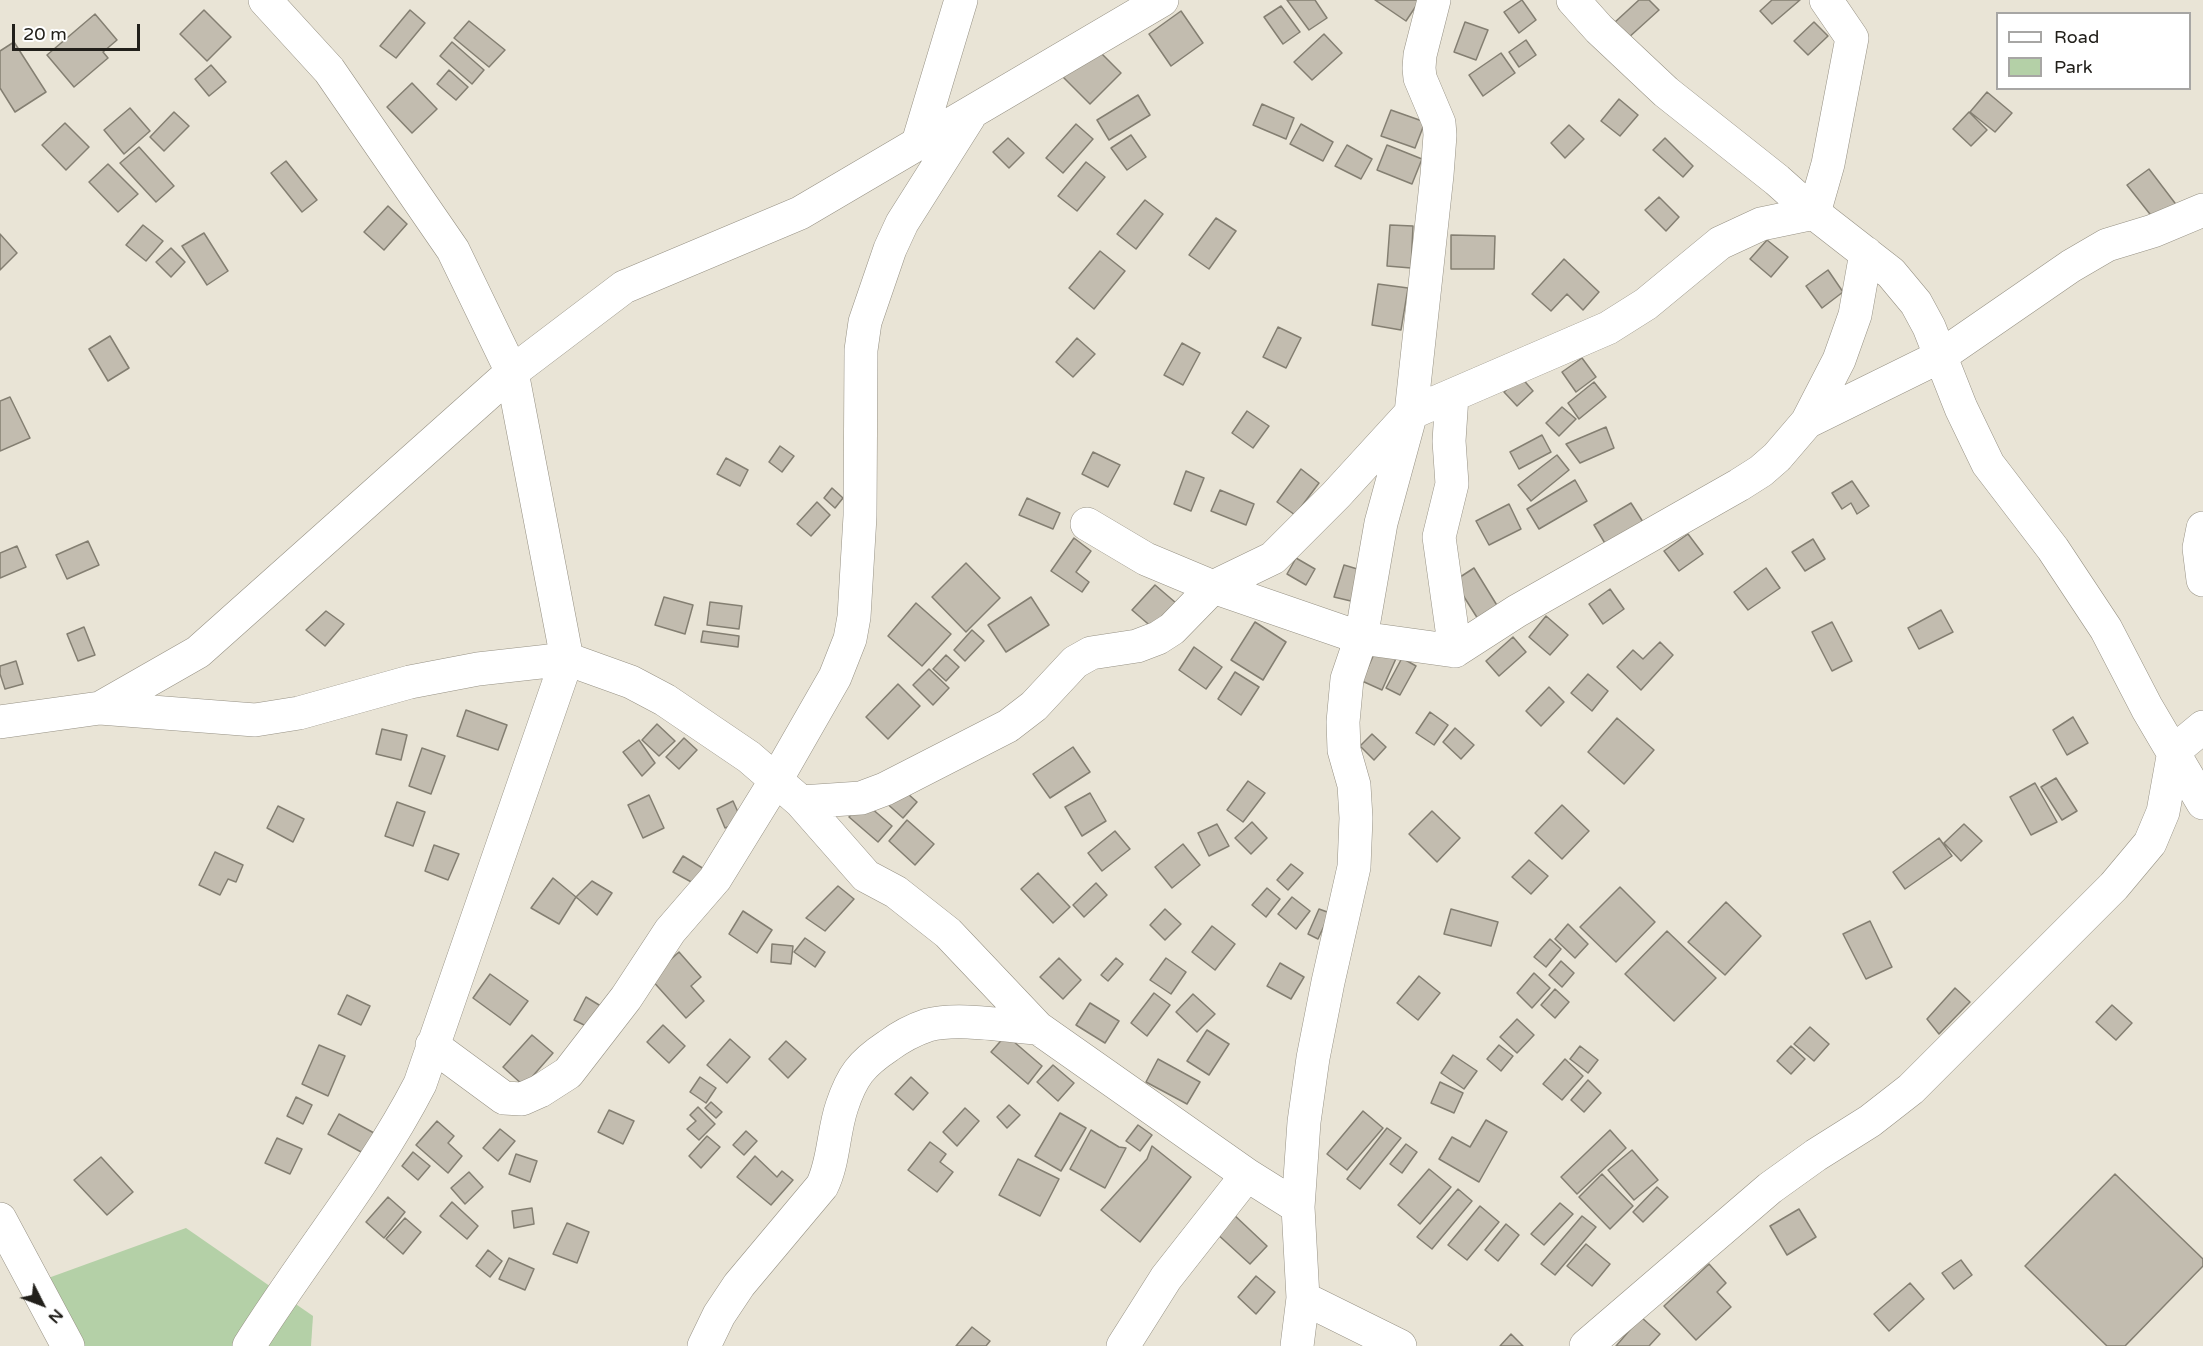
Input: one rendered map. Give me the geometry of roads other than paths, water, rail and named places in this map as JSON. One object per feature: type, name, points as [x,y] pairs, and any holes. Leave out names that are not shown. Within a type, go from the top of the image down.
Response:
[{"type":"street","points":[[249,1346],[355,1192],[403,1116],[420,1084],[567,659],[512,372],[453,250],[329,70],[265,0]]},
{"type":"street","points":[[918,143],[961,0]]},
{"type":"street","points":[[1119,25],[1140,0]]},
{"type":"street","points":[[100,708],[198,652],[512,372],[624,288],[800,213],[1162,0]]},
{"type":"street","points":[[1297,1346],[1303,1298],[1298,1207],[1305,1122],[1313,1058],[1354,867],[1356,818],[1354,785],[1344,750],[1343,723],[1347,680],[1361,638],[1381,523],[1411,413],[1440,135],[1439,123],[1420,78],[1419,68],[1420,55],[1434,0]]},
{"type":"street","points":[[1573,0],[1599,29],[1666,92],[1891,273],[1916,303],[1929,327],[1939,357],[1988,464],[2053,549],[2106,629],[2147,708],[2203,803]]},
{"type":"street","points":[[1826,0],[1852,38]]},
{"type":"street","points":[[1814,213],[1828,164],[1852,38],[1855,0]]},
{"type":"street","points":[[432,1045],[504,1098],[522,1099],[568,1073],[626,998],[670,931],[715,879],[776,780],[835,677],[852,628],[860,516],[861,350],[865,322],[890,249],[902,223],[972,113]]},
{"type":"street","points":[[1807,422],[1939,357],[2071,266],[2107,245],[2153,231],[2203,210]]},
{"type":"street","points":[[801,802],[861,798],[885,789],[1008,726],[1034,706],[1076,662],[1091,653],[1137,646],[1158,638],[1172,629],[1213,587],[1273,558],[1411,413],[1608,328],[1646,304],[1719,243],[1761,224],[1814,213]]},
{"type":"street","points":[[1087,524],[1146,559],[1213,587],[1361,638],[1455,651],[1517,611],[1761,471],[1777,457],[1807,422],[1839,360],[1855,315],[1866,253]]},
{"type":"street","points":[[1452,396],[1449,441],[1452,484],[1439,537],[1455,651]]},
{"type":"street","points":[[2203,528],[2199,549],[2203,580]]},
{"type":"street","points":[[0,722],[100,708],[255,720],[299,713],[410,682],[455,673],[567,659],[631,682],[665,700],[749,756],[801,802],[845,855],[866,876],[896,892],[948,933],[1038,1028],[1247,1175],[1298,1207]]},
{"type":"street","points":[[1586,1346],[1770,1188],[1816,1155],[1870,1121],[1911,1089],[2114,886],[2150,843],[2163,812],[2174,751],[2203,727]]},
{"type":"street","points":[[704,1346],[719,1316],[739,1285],[822,1186],[827,1176],[838,1119],[850,1083],[871,1057],[909,1032],[930,1025],[955,1022],[1038,1028]]},
{"type":"street","points":[[1123,1346],[1166,1278],[1247,1175]]},
{"type":"street","points":[[0,1220],[68,1346]]},
{"type":"street","points":[[1303,1298],[1400,1346]]}]
